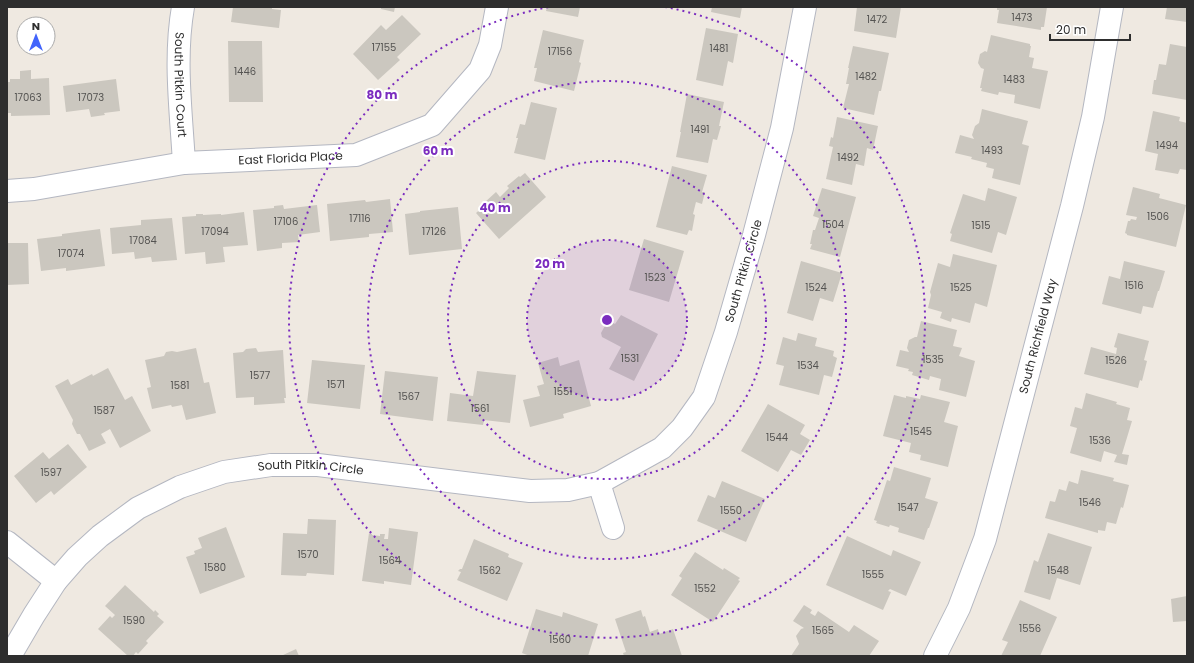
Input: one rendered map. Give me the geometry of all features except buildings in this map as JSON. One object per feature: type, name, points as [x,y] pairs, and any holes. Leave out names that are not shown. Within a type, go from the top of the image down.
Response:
[{"type":"street","name":"South Pitkin Court","points":[[184,7],[181,23],[178,72],[184,163]]},
{"type":"street","name":"East Florida Place","points":[[7,191],[34,190],[184,163],[356,155],[432,125],[480,70],[490,45],[497,7]]},
{"type":"street","name":"South Pitkin Circle","points":[[10,656],[56,581],[100,536],[138,508],[180,487],[224,472],[271,465],[318,465],[530,491],[568,490],[599,483],[662,448],[682,428],[704,397],[726,332],[754,235],[782,128],[805,7]]},
{"type":"street","name":"South Richfield Way","points":[[935,656],[959,608],[985,539],[1090,132],[1112,7]]},
{"type":"street","points":[[599,483],[613,528]]},
{"type":"street","points":[[7,542],[56,581]]}]
